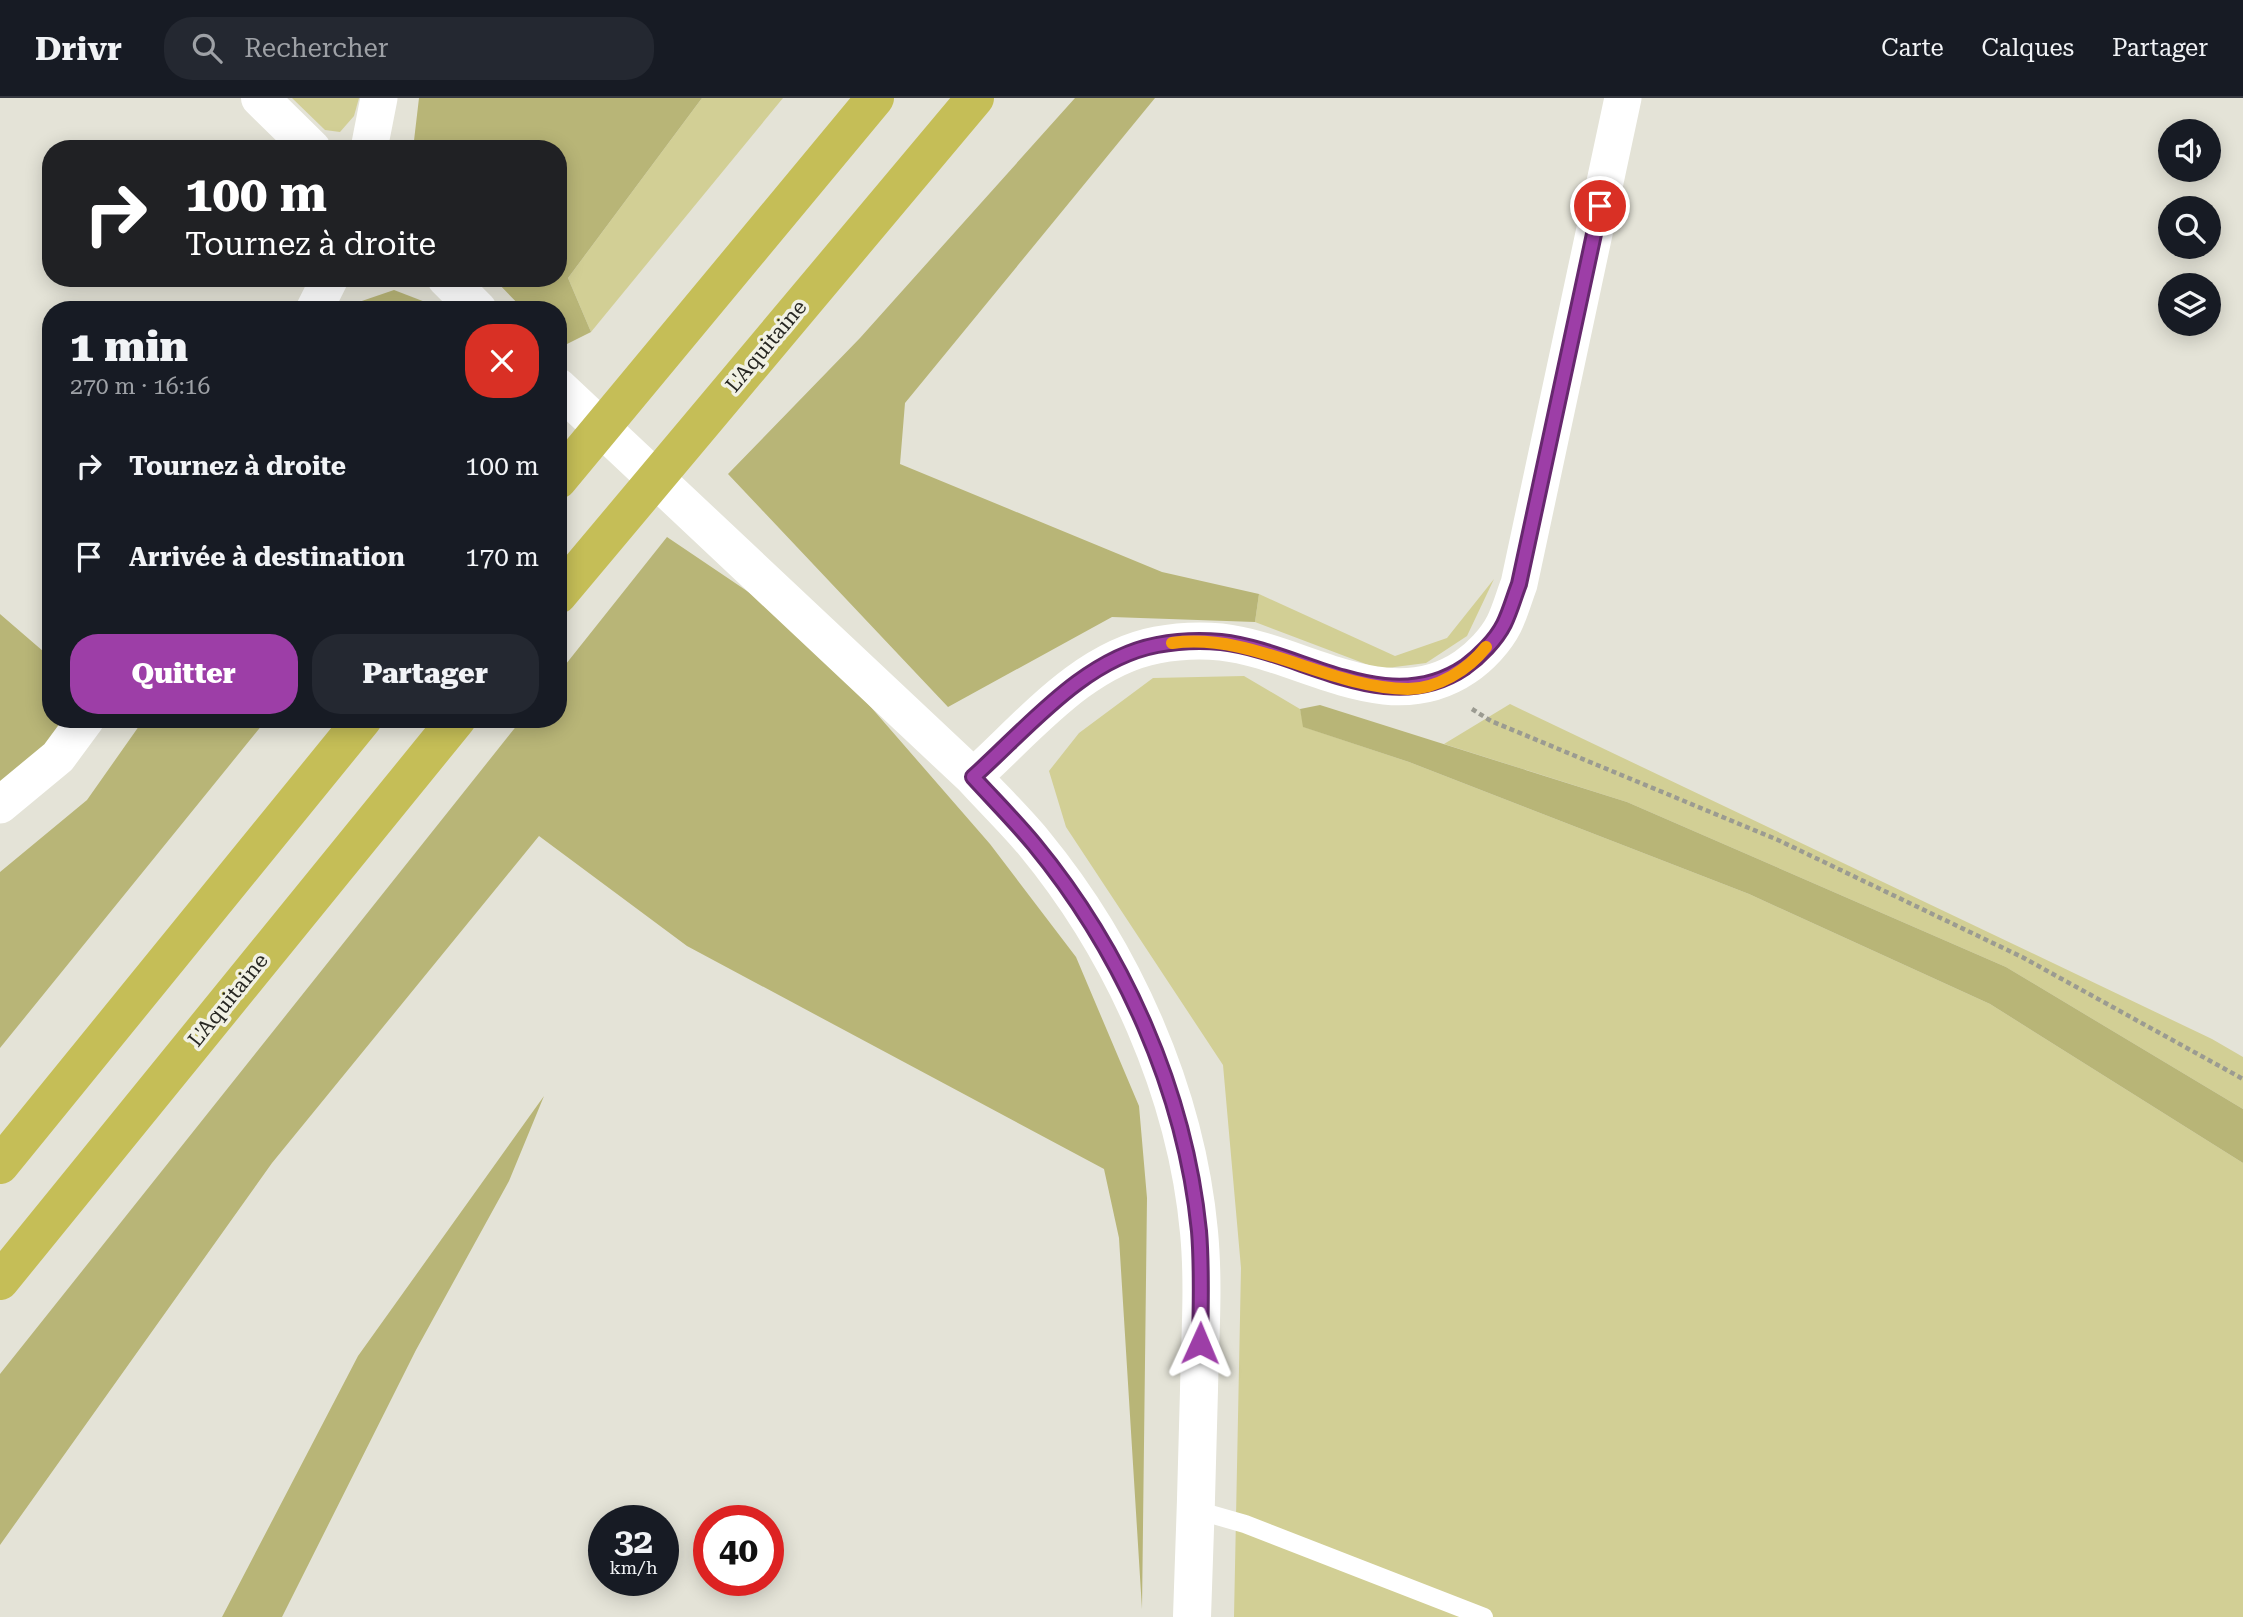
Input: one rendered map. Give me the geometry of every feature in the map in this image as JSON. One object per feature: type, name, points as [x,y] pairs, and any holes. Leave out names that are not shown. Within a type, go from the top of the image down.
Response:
[{"type":"highway","points":[[567,469],[875,98]]},
{"type":"highway","name":"L'Aquitaine","points":[[567,584],[975,98]]},
{"type":"highway","points":[[0,1165],[356,728]]},
{"type":"highway","name":"L'Aquitaine","points":[[0,1281],[450,728]]},
{"type":"street","points":[[260,98],[303,140]]},
{"type":"street","points":[[371,140],[379,98]]},
{"type":"street","points":[[973,777],[1047,707],[1101,668],[1155,646],[1188,641],[1222,642],[1364,683],[1409,689],[1445,680],[1477,659],[1503,626],[1519,584],[1623,98]]},
{"type":"street","points":[[455,287],[469,301]]},
{"type":"street","points":[[567,395],[973,777],[1034,844],[1074,898],[1117,968],[1140,1015],[1170,1092],[1188,1160],[1199,1231],[1201,1315],[1192,1617]]},
{"type":"street","points":[[0,805],[58,757],[79,728]]},
{"type":"lane","points":[[1196,1510],[1245,1524],[1484,1617]]},
{"type":"path","points":[[1445,680],[1475,712],[1491,720],[1791,846],[2022,957],[2243,1079]]},
{"type":"shaded area","points":[[292,98],[359,98],[354,116],[340,132],[325,130]]},
{"type":"shaded area","points":[[419,98],[702,98],[568,278],[591,332],[567,344],[567,301],[515,301],[502,287],[567,287],[567,140],[414,140]]},
{"type":"shaded area","points":[[702,98],[783,98],[591,332],[568,278]]},
{"type":"shaded area","points":[[1075,98],[1155,98],[905,403],[900,464],[1162,572],[1259,594],[1255,622],[1112,617],[948,707],[728,474],[860,338]]},
{"type":"shaded area","points":[[394,290],[423,301],[362,301]]},
{"type":"shaded area","points":[[667,537],[803,629],[990,844],[1076,957],[1139,1106],[1147,1198],[1142,1609],[1119,1238],[1104,1169],[687,946],[539,836],[272,1163],[0,1545],[0,1374],[515,728],[567,728],[567,663]]},
{"type":"shaded area","points":[[1494,579],[1467,636],[1426,663],[1379,669],[1255,622],[1259,594],[1395,656],[1447,638]]},
{"type":"shaded area","points":[[0,614],[42,650],[42,728],[59,728],[42,752],[0,786]]},
{"type":"shaded area","points":[[1244,676],[1300,709],[1304,727],[1409,762],[1749,894],[1990,1004],[2243,1163],[2243,1617],[1234,1617],[1241,1268],[1223,1065],[1066,827],[1049,771],[1079,733],[1153,678]]},
{"type":"shaded area","points":[[1510,704],[2212,1039],[2243,1057],[2243,1109],[2006,967],[1627,802],[1444,744]]},
{"type":"shaded area","points":[[1320,705],[1627,802],[2006,967],[2243,1109],[2243,1163],[1990,1004],[1749,894],[1409,762],[1303,727],[1300,709]]},
{"type":"shaded area","points":[[138,728],[260,728],[0,1048],[0,872],[87,800]]},
{"type":"shaded area","points":[[544,1096],[509,1181],[416,1350],[282,1617],[222,1617],[358,1356]]},
{"type":"slow traffic","points":[[1172,643],[1222,642],[1364,683],[1409,689],[1445,680],[1477,659],[1486,647]]},
{"type":"route","points":[[1200,1343],[1199,1231],[1188,1160],[1170,1092],[1146,1026],[1117,968],[1074,898],[1034,844],[973,777],[1047,707],[1101,668],[1132,653],[1155,646],[1188,641],[1222,642],[1364,683],[1409,689],[1445,680],[1477,659],[1503,626],[1519,584],[1600,206]]}]
